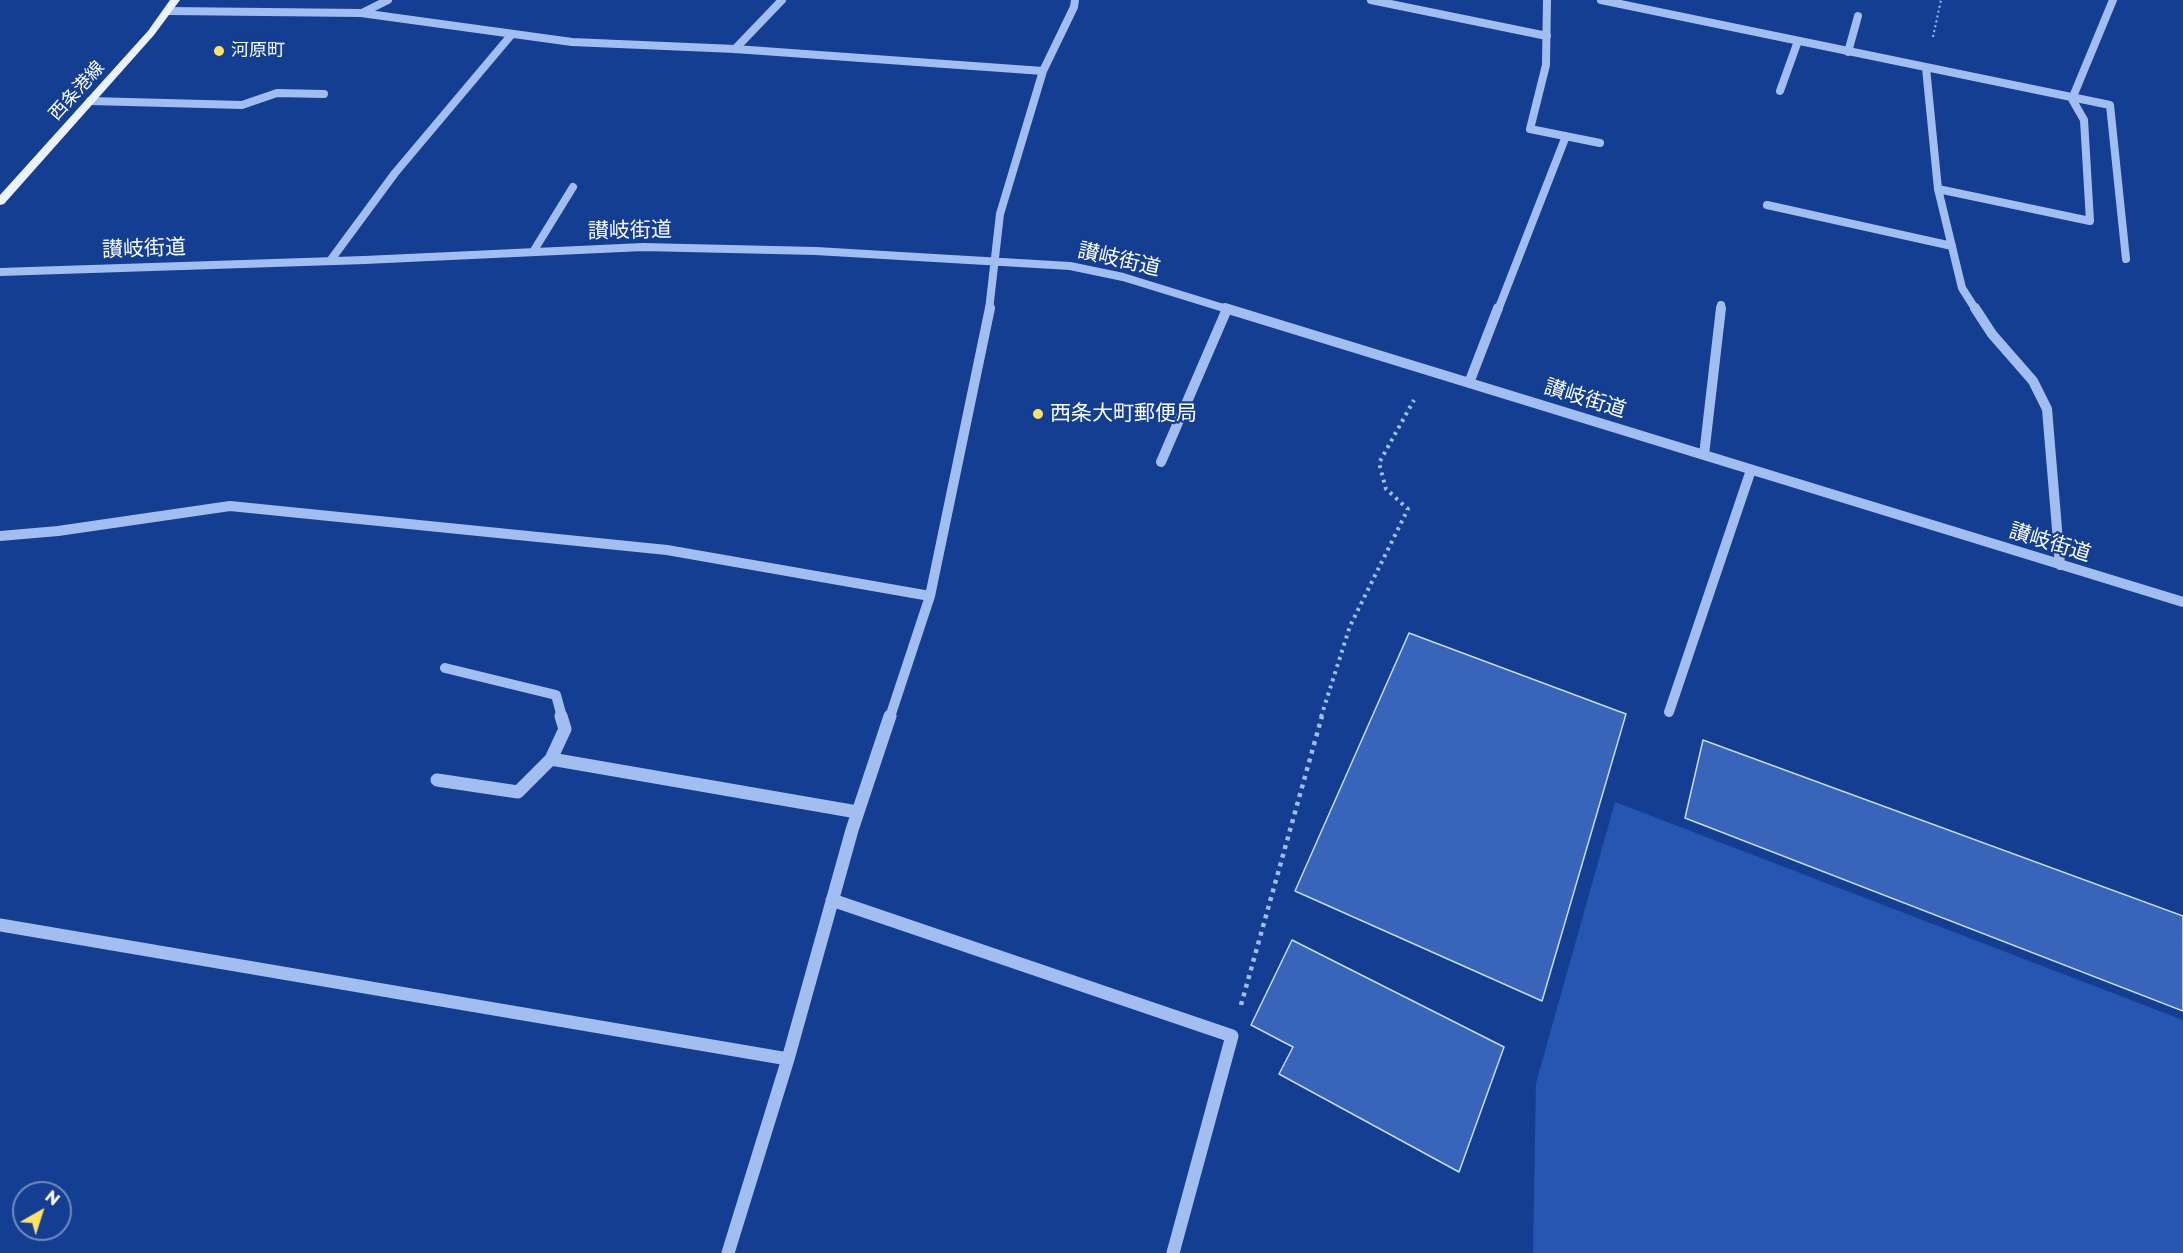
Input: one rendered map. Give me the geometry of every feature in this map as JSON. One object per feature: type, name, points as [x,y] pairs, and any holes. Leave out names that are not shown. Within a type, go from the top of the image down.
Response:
[{"type":"main road","name":"西条港線","points":[[0,202],[168,11],[175,0]]},
{"type":"street","points":[[362,13],[388,0]]},
{"type":"street","points":[[735,49],[782,0]]},
{"type":"street","points":[[728,1253],[788,1059],[857,812],[930,596],[989,313],[1000,214],[1042,71],[1074,7],[1075,0]]},
{"type":"street","points":[[1371,0],[1546,36]]},
{"type":"street","points":[[1547,0],[1546,64],[1530,129],[1600,143]]},
{"type":"street","points":[[1601,0],[2072,99],[2110,105],[2126,258]]},
{"type":"street","points":[[2072,99],[2114,0]]},
{"type":"street","points":[[168,11],[362,13],[572,42],[735,49],[1042,71]]},
{"type":"street","points":[[1848,52],[1858,16]]},
{"type":"street","points":[[330,261],[358,218],[400,163],[466,91],[512,34]]},
{"type":"street","points":[[1780,91],[1798,41]]},
{"type":"street","points":[[1926,68],[1938,189],[1962,288],[1992,334],[2033,381],[2047,409],[2060,565]]},
{"type":"street","points":[[90,101],[242,105],[277,93],[324,94]]},
{"type":"street","points":[[1938,189],[2090,221],[2084,120],[2072,99]]},
{"type":"street","points":[[1469,382],[1566,136]]},
{"type":"street","points":[[533,252],[573,188]]},
{"type":"street","points":[[1767,205],[1952,246]]},
{"type":"street","name":"讃岐街道","points":[[0,272],[654,247],[816,250],[1070,266],[1123,277],[2183,602]]},
{"type":"street","points":[[1704,455],[1722,305]]},
{"type":"street","points":[[1161,462],[1227,309]]},
{"type":"street","points":[[1670,712],[1751,470]]},
{"type":"street","points":[[0,536],[58,531],[230,506],[667,550],[930,596]]},
{"type":"street","points":[[437,780],[518,792],[550,759],[565,729],[556,695],[445,668]]},
{"type":"street","points":[[550,759],[857,812]]},
{"type":"street","points":[[832,900],[1232,1036],[1173,1253]]},
{"type":"street","points":[[0,925],[788,1059]]},
{"type":"path","points":[[1232,1036],[1325,704],[1350,626],[1408,509],[1386,489],[1380,463],[1431,371]]},
{"type":"shaded area","points":[[1615,802],[2183,1020],[2183,1253],[1533,1253],[1536,1083]]},
{"type":"building","points":[[1409,633],[1626,714],[1542,1001],[1295,891]]},
{"type":"building","points":[[1703,740],[2183,916],[2183,1011],[1685,818]]},
{"type":"building","points":[[1292,940],[1504,1047],[1459,1172],[1279,1074],[1293,1047],[1251,1025]]},
{"type":"place","name":"河原町","points":[[219,51]]},
{"type":"place","name":"西条大町郵便局","points":[[1038,414]]}]
